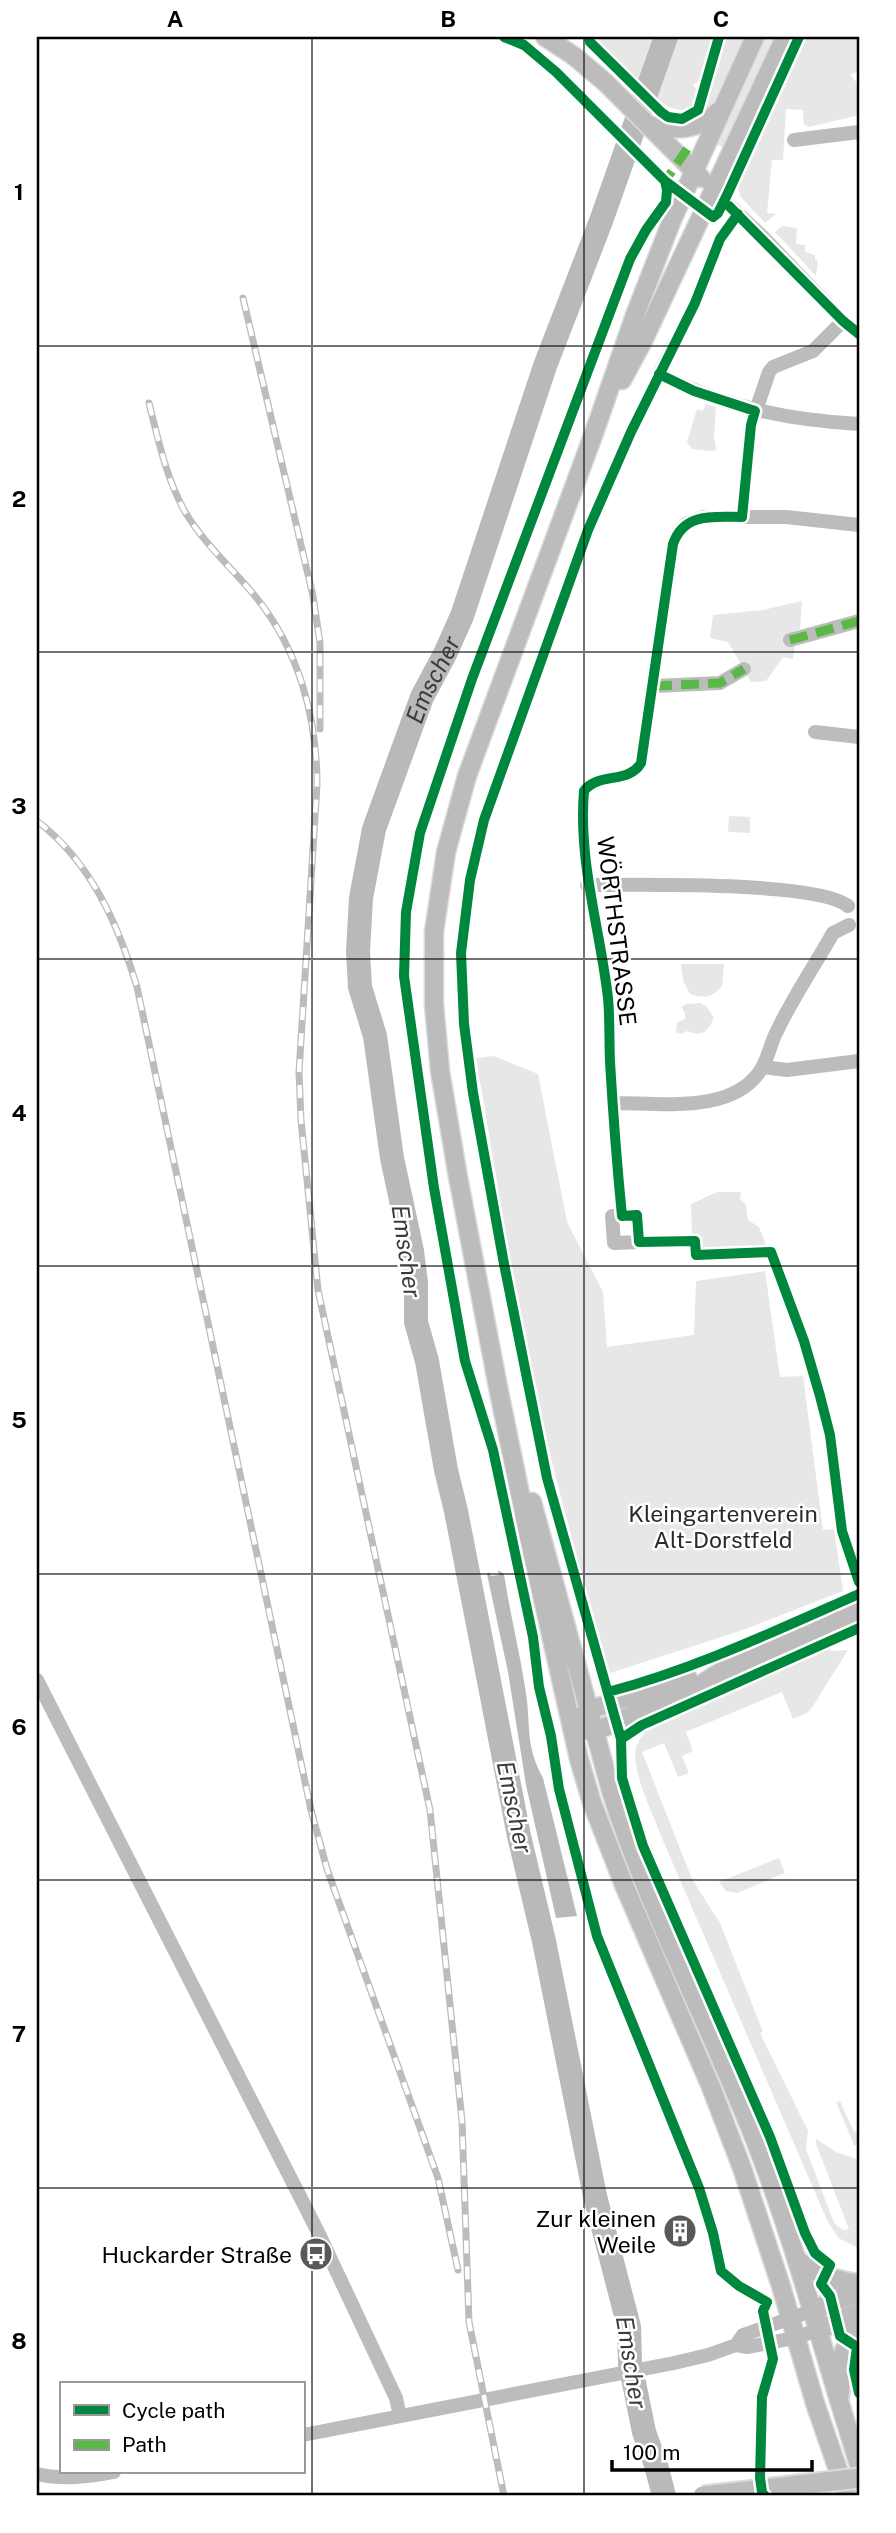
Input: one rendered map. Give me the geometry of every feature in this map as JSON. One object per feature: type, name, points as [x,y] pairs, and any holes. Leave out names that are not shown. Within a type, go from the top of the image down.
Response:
[{"type":"highway","points":[[798,2261],[840,2283],[859,2284]]},
{"type":"highway","points":[[814,2310],[859,2291]]},
{"type":"highway","points":[[818,2330],[859,2315]]},
{"type":"highway","points":[[839,2397],[843,2355],[859,2315]]},
{"type":"highway","points":[[703,2496],[859,2477]]},
{"type":"main road","points":[[755,37],[694,171],[635,315],[467,776],[446,852],[434,932],[434,1004],[440,1071],[498,1387],[571,1727],[592,1802],[610,1850],[711,2087],[742,2168],[794,2338],[847,2496]]},
{"type":"main road","points":[[594,433],[643,341],[785,37]]},
{"type":"main road","points":[[548,38],[606,83],[713,190]]},
{"type":"main road","points":[[648,125],[685,129],[702,125],[722,109]]},
{"type":"main road","points":[[498,1387],[544,1543],[611,1791],[640,1876],[738,2096],[759,2150],[814,2310],[859,2465]]},
{"type":"main road","points":[[571,1727],[594,1732],[859,1610]]},
{"type":"main road","points":[[571,1727],[589,1710],[700,1674],[720,1672]]},
{"type":"street","points":[[794,140],[859,132]]},
{"type":"street","points":[[713,190],[859,334]]},
{"type":"street","points":[[738,214],[720,239],[695,303],[659,374],[694,391],[755,411],[778,416],[859,424]]},
{"type":"street","points":[[742,517],[751,425],[770,370],[813,351],[843,321]]},
{"type":"street","name":"WÖRTHSTRASSE","points":[[622,1216],[608,1000],[598,933],[587,885],[584,791],[593,783],[632,773],[640,767],[673,548],[676,536],[684,526],[693,520],[708,517],[786,517],[859,525]]},
{"type":"street","points":[[790,640],[859,621]]},
{"type":"street","points":[[654,686],[720,683],[744,669]]},
{"type":"street","points":[[815,732],[859,737]]},
{"type":"street","points":[[587,885],[758,888],[830,897],[854,905],[844,917],[854,926],[833,933],[776,1032],[763,1067],[745,1088],[730,1096],[706,1102],[614,1103]]},
{"type":"street","points":[[763,1067],[787,1070],[859,1061]]},
{"type":"street","points":[[37,1680],[318,2232],[396,2398],[400,2416]]},
{"type":"street","points":[[736,2345],[743,2335],[814,2310]]},
{"type":"street","points":[[304,2435],[674,2363],[736,2345],[748,2347],[794,2338],[818,2330]]},
{"type":"street","points":[[37,2474],[50,2477],[88,2477],[104,2474]]},
{"type":"green space","points":[[595,37],[661,37],[644,86],[596,41]]},
{"type":"green space","points":[[670,37],[717,37],[705,77],[693,85],[699,93],[695,108],[671,108],[651,94]]},
{"type":"green space","points":[[722,37],[747,37],[714,106],[699,119],[698,115],[701,113]]},
{"type":"green space","points":[[762,37],[776,37],[724,148],[714,143]]},
{"type":"green space","points":[[802,37],[859,37],[859,71],[850,75],[859,85],[859,115],[809,127],[804,125],[803,110],[786,109],[783,160],[772,160],[767,213],[776,214],[765,223],[740,196],[737,183]]},
{"type":"green space","points":[[782,226],[797,228],[796,244],[805,245],[805,252],[815,255],[815,260],[818,261],[816,276],[775,232]]},
{"type":"green space","points":[[706,404],[716,407],[716,450],[712,451],[692,449],[687,442],[697,409],[703,411]]},
{"type":"green space","points":[[802,601],[800,629],[790,633],[790,640],[795,647],[793,659],[783,657],[766,681],[751,682],[728,642],[710,638],[713,615],[763,610]]},
{"type":"green space","points":[[729,816],[750,817],[750,833],[728,832]]},
{"type":"green space","points":[[681,964],[724,964],[722,986],[708,996],[690,994],[683,980]]},
{"type":"green space","points":[[700,1003],[706,1006],[714,1018],[707,1030],[701,1033],[676,1032],[677,1023],[685,1019],[681,1007]]},
{"type":"green space","name":"Kleingartenverein Alt-Dorstfeld","points":[[494,1056],[538,1074],[567,1222],[603,1292],[607,1347],[694,1335],[696,1281],[765,1271],[780,1377],[803,1376],[823,1530],[834,1529],[843,1591],[740,1631],[607,1674],[548,1447],[516,1294],[476,1058]]},
{"type":"green space","points":[[717,1192],[741,1192],[740,1199],[746,1205],[748,1220],[759,1227],[766,1245],[763,1250],[703,1253],[698,1235],[692,1235],[691,1204]]},
{"type":"green space","points":[[828,1646],[831,1651],[848,1650],[807,1713],[793,1719],[782,1692],[686,1732],[693,1751],[682,1756],[689,1773],[678,1777],[664,1743],[642,1752],[692,1879],[720,1923],[763,2032],[760,2033],[808,2131],[806,2149],[834,2223],[843,2230],[849,2229],[816,2139],[836,2152],[859,2160],[859,2248],[838,2238],[827,2220],[648,1805],[635,1757],[637,1745],[651,1724]]},
{"type":"green space","points":[[779,1858],[785,1873],[737,1893],[726,1891],[719,1882]]},
{"type":"green space","points":[[840,2101],[854,2132],[859,2130],[859,2146],[854,2145],[836,2102]]},
{"type":"shaded area","points":[[498,1570],[504,1574],[521,1663],[533,1756],[543,1778],[577,1916],[556,1918],[526,1785],[508,1672],[487,1574],[489,1572],[491,1576],[499,1575]]},
{"type":"waterway","name":"Emscher","points":[[664,2496],[644,2432],[630,2363],[629,2327],[595,2196],[544,1941],[519,1836],[427,1361],[416,1322],[416,1283],[412,1251],[392,1158],[375,1036],[360,987],[358,952],[361,898],[374,829],[422,697],[462,616],[545,366],[601,221],[666,37]]},
{"type":"tram line","points":[[536,37],[594,79],[762,240],[825,307],[859,338]]},
{"type":"railway","points":[[243,298],[313,596],[320,643],[320,729]]},
{"type":"railway","points":[[149,403],[163,458],[184,510],[200,533],[255,596],[283,639],[302,685],[314,734],[317,785],[299,1072],[301,1120],[318,1290],[430,1810],[462,2121],[469,2322],[504,2496]]},
{"type":"railway","points":[[37,821],[73,855],[100,896],[121,940],[137,987],[311,1810],[327,1869],[438,2178],[458,2270]]},
{"type":"railway","points":[[844,2496],[859,2495]]},
{"type":"marked path","points":[[666,187],[665,181],[692,142]]},
{"type":"marked path","points":[[790,640],[859,621]]},
{"type":"marked path","points":[[654,686],[720,683],[744,669]]},
{"type":"cycle path","points":[[504,37],[524,45],[556,72],[665,181],[713,217],[727,195],[799,37]]},
{"type":"cycle path","points":[[589,37],[590,42],[661,112],[668,117],[682,119],[698,110],[719,37]]},
{"type":"cycle path","points":[[665,181],[666,202],[630,259],[472,679],[420,833],[406,912],[404,976],[434,1188],[465,1361],[493,1450],[533,1637],[539,1687],[551,1736],[559,1789],[597,1936],[699,2188],[721,2271],[739,2286],[767,2302],[763,2311],[773,2359],[762,2397],[760,2478],[765,2496]]},
{"type":"cycle path","points":[[729,206],[859,334]]},
{"type":"cycle path","points":[[738,214],[720,239],[695,303],[631,432],[588,530],[484,820],[470,880],[461,953],[464,1024],[473,1093],[504,1264],[547,1478],[621,1739],[622,1778],[643,1846],[770,2137],[805,2233],[815,2253],[830,2265],[821,2284],[830,2296],[840,2336],[857,2347],[854,2370],[859,2393]]},
{"type":"cycle path","points":[[659,374],[694,391],[755,411],[751,425],[742,517],[711,517],[692,521],[684,526],[673,544],[641,763],[629,774],[597,782],[584,791],[587,869],[608,998],[611,1081],[622,1216],[637,1215],[639,1242],[695,1241],[696,1255],[771,1252],[804,1341],[820,1396],[830,1435],[842,1531],[859,1582]]},
{"type":"cycle path","points":[[608,1692],[704,1660],[859,1594]]},
{"type":"cycle path","points":[[621,1739],[642,1725],[859,1628]]},
{"type":"place","name":"Zur kleinen Weile","points":[[680,2231]]},
{"type":"place","name":"Huckarder Straße","points":[[316,2254]]}]
